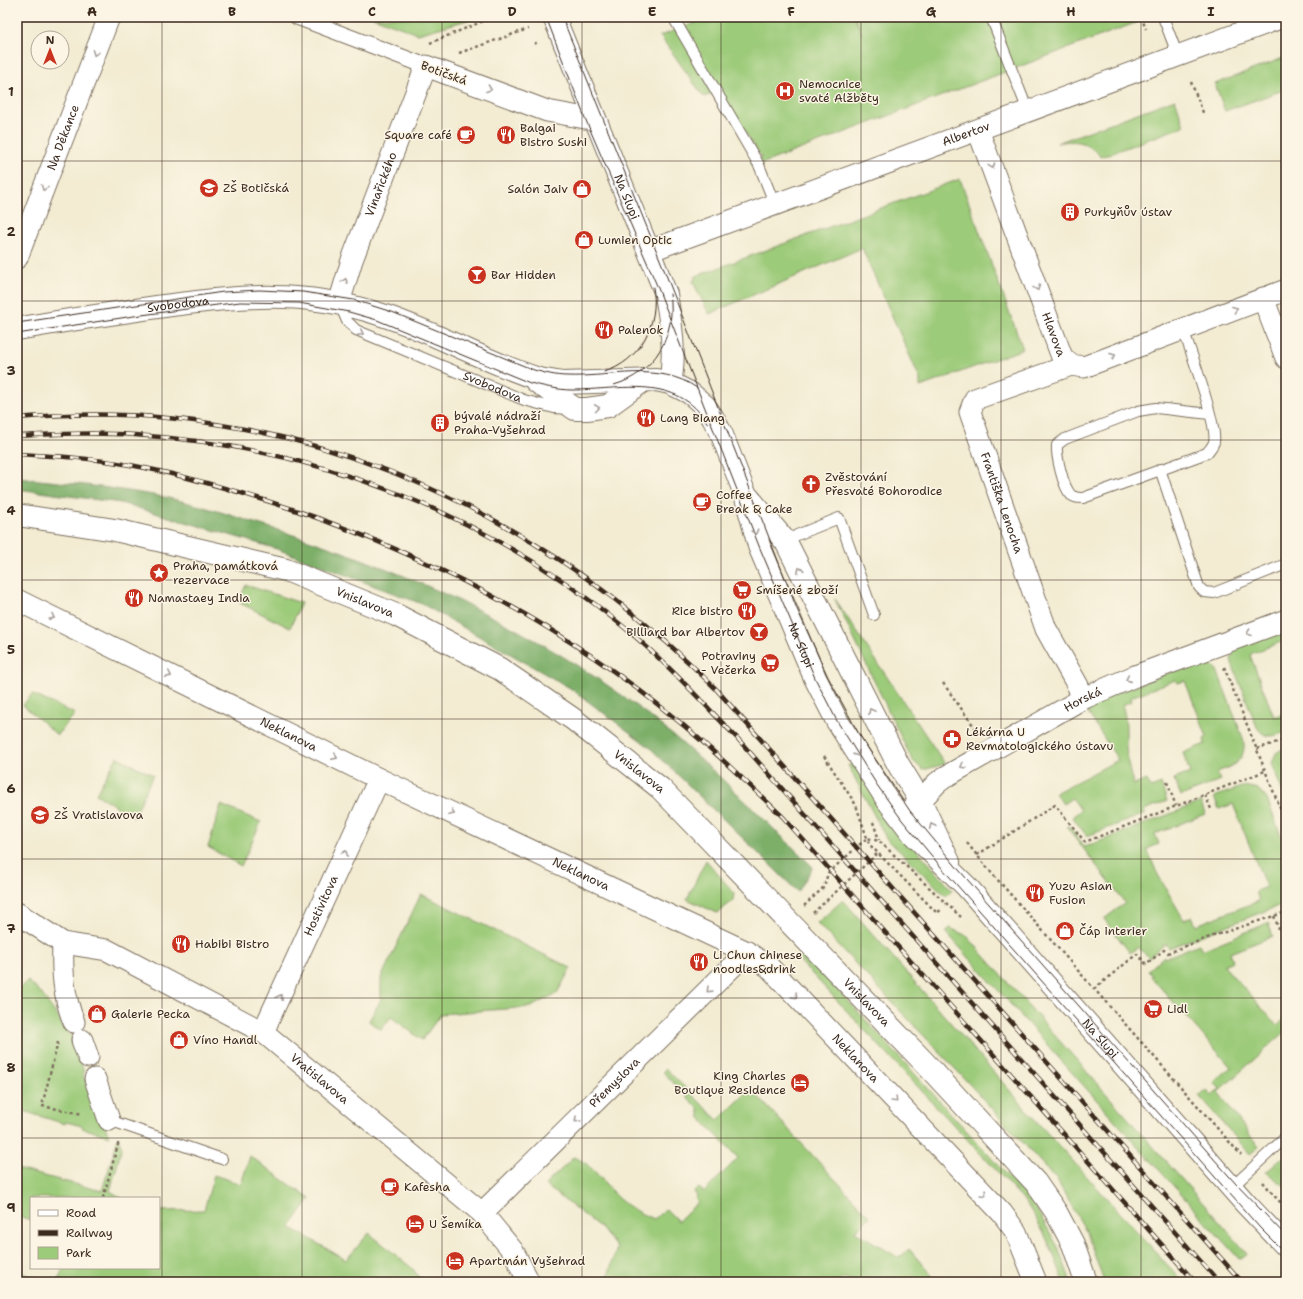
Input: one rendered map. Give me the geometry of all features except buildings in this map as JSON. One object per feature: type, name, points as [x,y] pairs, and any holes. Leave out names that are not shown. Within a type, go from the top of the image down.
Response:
[{"type":"main road","name":"Na Slupi","points":[[554,17],[666,294],[671,320],[673,365],[670,383]]},
{"type":"main road","name":"Svobodova","points":[[17,329],[82,318],[240,297],[283,296],[339,303],[379,314],[409,324],[527,375],[563,383],[644,380],[670,383],[690,393]]},
{"type":"main road","name":"Svobodova","points":[[527,375],[575,409],[608,406],[644,380]]},
{"type":"main road","name":"Na Slupi","points":[[690,393],[705,406],[722,435],[745,494],[759,546],[815,678],[837,721],[863,764],[914,835],[954,874],[1246,1204]]},
{"type":"main road","name":"Na Slupi","points":[[745,494],[786,542],[898,764],[920,800],[954,874]]},
{"type":"main road","name":"Vnislavova","points":[[17,515],[115,530],[286,570],[403,618],[500,669],[573,719],[660,788],[924,1062],[1031,1178],[1056,1212],[1073,1244],[1086,1282]]},
{"type":"main road","points":[[1246,1204],[1286,1229]]},
{"type":"main road","points":[[1246,1204],[1286,1246]]},
{"type":"street","name":"Na Děkance","points":[[17,258],[109,17]]},
{"type":"street","name":"Botičská","points":[[297,17],[547,111],[585,118],[593,116]]},
{"type":"street","name":"Albertov","points":[[649,251],[775,206],[1283,17]]},
{"type":"street","name":"Vinařického","points":[[339,303],[352,260],[426,66]]},
{"type":"street","name":"Hlavova","points":[[978,130],[1062,357],[1071,365],[1084,367],[1286,290]]},
{"type":"street","points":[[1263,298],[1286,358]]},
{"type":"street","name":"Františka Lenocha","points":[[1071,365],[975,399],[970,412],[1046,629],[1078,686],[1082,699]]},
{"type":"street","name":"Neklanova","points":[[17,600],[379,779],[747,952],[769,967],[1002,1213],[1016,1232],[1036,1282]]},
{"type":"street","name":"Horská","points":[[902,820],[920,800],[945,777],[1082,699],[1135,676],[1286,620]]},
{"type":"street","name":"Hostivítova","points":[[264,1032],[379,779]]},
{"type":"street","name":"Vratislavova","points":[[17,913],[63,943],[107,950],[264,1032],[482,1213],[513,1251],[529,1282]]},
{"type":"street","points":[[63,943],[62,972],[78,1032]]},
{"type":"street","name":"Přemyslova","points":[[482,1213],[747,952]]},
{"type":"street","points":[[95,1079],[116,1122]]},
{"type":"lane","points":[[673,17],[759,165],[775,206]]},
{"type":"lane","points":[[991,17],[1028,112]]},
{"type":"lane","points":[[1163,17],[1178,56]]},
{"type":"lane","name":"Svobodova","points":[[339,303],[347,321],[356,330],[524,400],[554,408],[575,409]]},
{"type":"lane","points":[[1183,329],[1210,414],[1214,427],[1214,443],[1207,453],[1083,498],[1075,498],[1069,494],[1056,456],[1057,445],[1066,438],[1138,411],[1156,408],[1210,414]]},
{"type":"lane","points":[[1160,469],[1199,587],[1204,592],[1214,593],[1286,564]]},
{"type":"lane","points":[[786,542],[797,535],[839,518],[874,614]]},
{"type":"lane","points":[[116,1122],[222,1159]]},
{"type":"lane","points":[[1232,1187],[1286,1137]]},
{"type":"path","points":[[426,66],[428,43],[493,17]]},
{"type":"path","points":[[1141,17],[1146,29]]},
{"type":"path","points":[[459,54],[528,29]]},
{"type":"path","points":[[534,44],[538,42]]},
{"type":"path","points":[[1191,82],[1204,116]]},
{"type":"path","points":[[1216,646],[1286,823]]},
{"type":"path","points":[[943,683],[980,734]]},
{"type":"path","points":[[1257,749],[1286,739]]},
{"type":"path","points":[[824,756],[856,804],[869,844],[937,913],[942,909]]},
{"type":"path","points":[[977,855],[1055,805],[1085,842],[1265,771]]},
{"type":"path","points":[[1167,782],[1176,806]]},
{"type":"path","points":[[1205,795],[1211,809]]},
{"type":"path","points":[[872,818],[879,841]]},
{"type":"path","points":[[963,837],[977,855],[1252,1168],[1278,1200],[1286,1206]]},
{"type":"path","points":[[867,838],[879,841],[946,904]]},
{"type":"path","points":[[802,908],[824,887],[828,873],[867,838]]},
{"type":"path","points":[[813,914],[878,853]]},
{"type":"path","points":[[1094,989],[1137,954],[1146,964],[1164,950],[1168,953],[1286,912]]},
{"type":"path","points":[[1274,916],[1279,929]]},
{"type":"path","points":[[78,1032],[42,1106],[116,1122],[103,1197]]},
{"type":"green space","points":[[373,17],[478,17],[418,34]]},
{"type":"green space","name":"Nemocnice svaté Alžběty","points":[[693,17],[854,17],[862,35],[855,17],[1151,17],[753,167],[751,162],[762,158],[719,92],[704,97],[660,36],[695,23]]},
{"type":"green space","points":[[1286,57],[1286,89],[1225,111],[1215,84]]},
{"type":"green space","points":[[1175,99],[1184,126],[1101,157],[1091,148],[1081,143],[1070,141],[1057,143]]},
{"type":"green space","points":[[960,179],[1023,349],[920,387],[920,379],[862,248],[709,314],[693,282],[696,276]]},
{"type":"green space","points":[[17,478],[119,490],[193,504],[307,539],[403,575],[450,596],[541,643],[585,670],[627,699],[699,758],[813,867],[798,892],[648,746],[570,688],[422,604],[277,549],[121,503],[17,489]]},
{"type":"green space","points":[[246,585],[301,603],[290,628],[238,602]]},
{"type":"green space","points":[[835,599],[945,764],[923,770],[912,760]]},
{"type":"green space","points":[[1286,629],[1286,640],[1250,655],[1274,717],[1282,714],[1286,724],[1286,732],[1270,736],[1263,734],[1257,727],[1231,659],[1235,649]]},
{"type":"green space","points":[[1202,660],[1217,670],[1243,738],[1243,751],[1238,761],[1217,772],[1221,780],[1181,796],[1174,779],[1190,773],[1183,753],[1205,744],[1204,739],[1207,737],[1185,681],[1177,683],[1175,680],[1131,697],[1132,701],[1122,705],[1126,730],[1127,756],[1132,780],[1134,785],[1147,780],[1151,788],[1161,784],[1167,801],[1144,810],[1145,814],[1087,836],[1072,817],[1081,810],[1072,798],[1063,804],[1055,793],[1118,760],[1085,708],[1111,695]]},
{"type":"green space","points":[[32,694],[75,714],[57,735],[23,705]]},
{"type":"green space","points":[[1286,747],[1286,802],[1272,763],[1276,753]]},
{"type":"green space","points":[[117,757],[153,775],[134,817],[96,794]]},
{"type":"green space","points":[[855,764],[899,829],[952,890],[946,896],[886,838],[848,765]]},
{"type":"green space","points":[[1244,786],[1258,789],[1267,799],[1286,849],[1286,903],[1169,948],[1165,944],[1149,958],[1138,947],[1130,953],[1104,919],[1125,903],[1067,827],[1069,826],[1085,847],[1201,802],[1205,814],[1155,834],[1159,844],[1147,849],[1157,873],[1184,920],[1192,916],[1196,925],[1259,901],[1256,891],[1266,887],[1233,804],[1219,809],[1214,797]]},
{"type":"green space","points":[[221,805],[261,822],[241,866],[208,847]]},
{"type":"green space","points":[[706,860],[734,893],[733,901],[717,913],[687,899]]},
{"type":"green space","points":[[421,894],[571,968],[557,993],[531,1007],[441,1014],[422,1040],[391,1017],[381,1030],[369,1021],[381,999],[381,978]]},
{"type":"green space","points":[[843,900],[1039,1124],[1183,1282],[1104,1282],[1086,1231],[1056,1179],[961,1075],[817,923]]},
{"type":"green space","points":[[1268,923],[1273,936],[1230,953],[1233,961],[1223,965],[1277,1025],[1286,1018],[1286,1031],[1218,1092],[1259,1147],[1250,1154],[1199,1096],[1206,1090],[1212,1096],[1220,1089],[1214,1082],[1231,1067],[1151,977],[1152,975],[1148,971],[1164,956],[1165,958],[1199,944],[1202,950]]},
{"type":"green space","points":[[950,928],[967,936],[1247,1253],[1239,1259],[946,932]]},
{"type":"green space","points":[[803,951],[1035,1206],[1058,1247],[1071,1282],[1064,1282],[1041,1228],[1022,1198],[798,959]]},
{"type":"green space","points":[[28,981],[41,993],[70,1034],[84,1072],[83,1075],[109,1136],[82,1128],[82,1126],[66,1122],[65,1124],[17,1109],[17,991]]},
{"type":"green space","points":[[666,1069],[718,1120],[751,1089],[870,1217],[855,1231],[899,1258],[909,1249],[934,1278],[927,1282],[855,1282],[845,1278],[838,1282],[606,1282],[617,1248],[601,1228],[545,1185],[574,1157],[581,1160],[593,1170],[619,1199],[631,1208],[654,1219],[666,1209],[678,1221],[698,1202],[695,1199],[697,1196],[694,1192],[699,1188],[704,1192],[738,1158],[700,1118],[698,1108],[663,1072]]},
{"type":"green space","points":[[118,1138],[122,1147],[110,1191],[120,1197],[30,1197],[30,1220],[17,1216],[17,1169],[102,1191]]},
{"type":"green space","points":[[1286,1155],[1286,1187],[1266,1172]]},
{"type":"green space","points":[[250,1156],[310,1199],[290,1227],[346,1260],[369,1233],[413,1269],[422,1282],[58,1282],[63,1269],[160,1269],[160,1211],[204,1210],[214,1175],[241,1184]]},
{"type":"green space","points":[[17,1272],[52,1282],[17,1282]]},
{"type":"tram line","points":[[546,17],[585,118],[658,288],[759,546],[815,678],[837,721],[877,785],[902,820],[941,867],[1260,1228],[1286,1254]]},
{"type":"tram line","points":[[562,17],[663,267],[797,609],[828,677],[860,736],[910,811],[959,870],[1236,1184],[1286,1236]]},
{"type":"tram line","points":[[604,372],[617,367],[628,360],[645,339],[653,314],[653,287]]},
{"type":"tram line","points":[[17,323],[223,292],[259,290],[303,292],[354,300],[392,312],[534,370],[546,373],[563,376],[650,373],[666,375],[682,380],[697,388]]},
{"type":"tram line","points":[[614,385],[628,380],[641,372],[660,351],[670,324],[670,294]]},
{"type":"tram line","points":[[17,334],[240,302],[299,303],[349,312],[377,320],[530,383],[567,390],[628,387],[664,391],[681,397],[695,408],[708,424]]},
{"type":"railway","points":[[17,418],[116,415],[212,424],[306,443],[396,474],[483,514],[566,564],[644,623],[716,689],[1242,1282]]},
{"type":"railway","points":[[17,436],[106,434],[135,435],[202,442],[267,454],[332,471],[395,492],[456,519],[515,551],[572,587],[625,628],[655,654],[738,739],[1219,1282]]},
{"type":"railway","points":[[17,454],[88,459],[130,465],[210,484],[289,508],[393,548],[443,571],[493,596],[588,654],[633,686],[691,731],[783,817],[1195,1282]]},
{"type":"place","name":"Nemocnice svaté Alžběty","points":[[785,91]]},
{"type":"place","name":"Square café","points":[[466,135]]},
{"type":"place","name":"Balgai Bistro Sushi","points":[[506,135]]},
{"type":"place","name":"ZŠ Botičská","points":[[209,188]]},
{"type":"place","name":"Salón Jaiv","points":[[582,189]]},
{"type":"place","name":"Purkyňův ústav","points":[[1070,212]]},
{"type":"place","name":"Lumien Optic","points":[[584,240]]},
{"type":"place","name":"Bar Hidden","points":[[477,275]]},
{"type":"place","name":"Palenok","points":[[604,330]]},
{"type":"place","name":"Lang Biang","points":[[646,418]]},
{"type":"place","name":"bývalé nádraží Praha-Vyšehrad","points":[[440,423]]},
{"type":"place","name":"Zvěstování Přesvaté Bohorodice","points":[[811,484]]},
{"type":"place","name":"Coffee Break & Cake","points":[[702,502]]},
{"type":"place","name":"Praha, památková rezervace","points":[[159,573]]},
{"type":"place","name":"Smíšené zboží","points":[[742,590]]},
{"type":"place","name":"Namastaey India","points":[[134,598]]},
{"type":"place","name":"Rice bistro","points":[[747,611]]},
{"type":"place","name":"Billiard bar Albertov","points":[[759,632]]},
{"type":"place","name":"Potraviny - Večerka","points":[[770,663]]},
{"type":"place","name":"Lékárna U Revmatologického ústavu","points":[[952,739]]},
{"type":"place","name":"ZŠ Vratislavova","points":[[40,815]]},
{"type":"place","name":"Yuzu Asian Fusion","points":[[1035,893]]},
{"type":"place","name":"Čáp interier","points":[[1065,931]]},
{"type":"place","name":"Habibi Bistro","points":[[181,944]]},
{"type":"place","name":"Li Chun chinese noodles&drink","points":[[699,962]]},
{"type":"place","name":"Lidl","points":[[1153,1009]]},
{"type":"place","name":"Galerie Pecka","points":[[97,1014]]},
{"type":"place","name":"Víno Handl","points":[[179,1040]]},
{"type":"place","name":"King Charles Boutique Residence","points":[[800,1083]]},
{"type":"place","name":"Kafesha","points":[[390,1187]]},
{"type":"place","name":"U Šemíka","points":[[415,1224]]},
{"type":"place","name":"Apartmán Vyšehrad","points":[[455,1261]]}]
